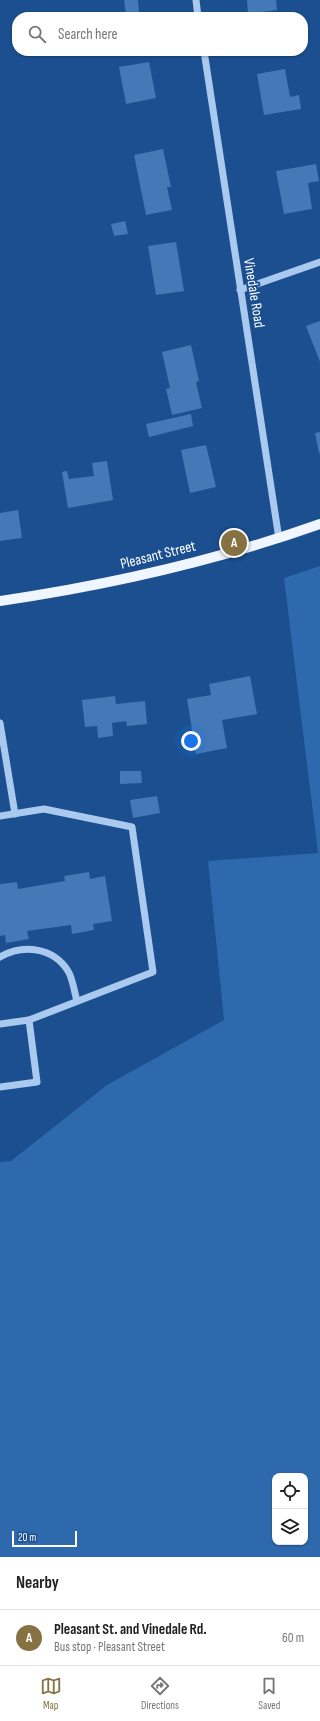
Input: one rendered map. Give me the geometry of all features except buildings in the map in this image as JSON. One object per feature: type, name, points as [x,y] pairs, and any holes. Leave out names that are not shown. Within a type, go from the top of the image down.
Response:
[{"type":"main road","name":"Pleasant Street","points":[[0,601],[74,590],[154,573],[279,539],[320,524]]},
{"type":"street","points":[[196,0],[197,12]]},
{"type":"street","name":"Vinedale Road","points":[[205,56],[279,539]]},
{"type":"street","points":[[240,290],[320,262]]},
{"type":"street","points":[[0,723],[15,814]]},
{"type":"street","points":[[0,816],[44,809],[132,826],[153,972],[29,1020],[0,1024]]},
{"type":"street","points":[[0,957],[10,952],[25,949],[43,951],[59,959],[69,972],[77,1001]]},
{"type":"street","points":[[0,1087],[37,1082],[29,1020]]},
{"type":"shaded area","points":[[320,566],[320,1557],[0,1557],[0,1162],[11,1161],[107,1085],[224,1020],[208,861],[318,853],[284,578]]},
{"type":"place","name":"Pleasant St. and Vinedale Rd.","points":[[234,543]]}]
